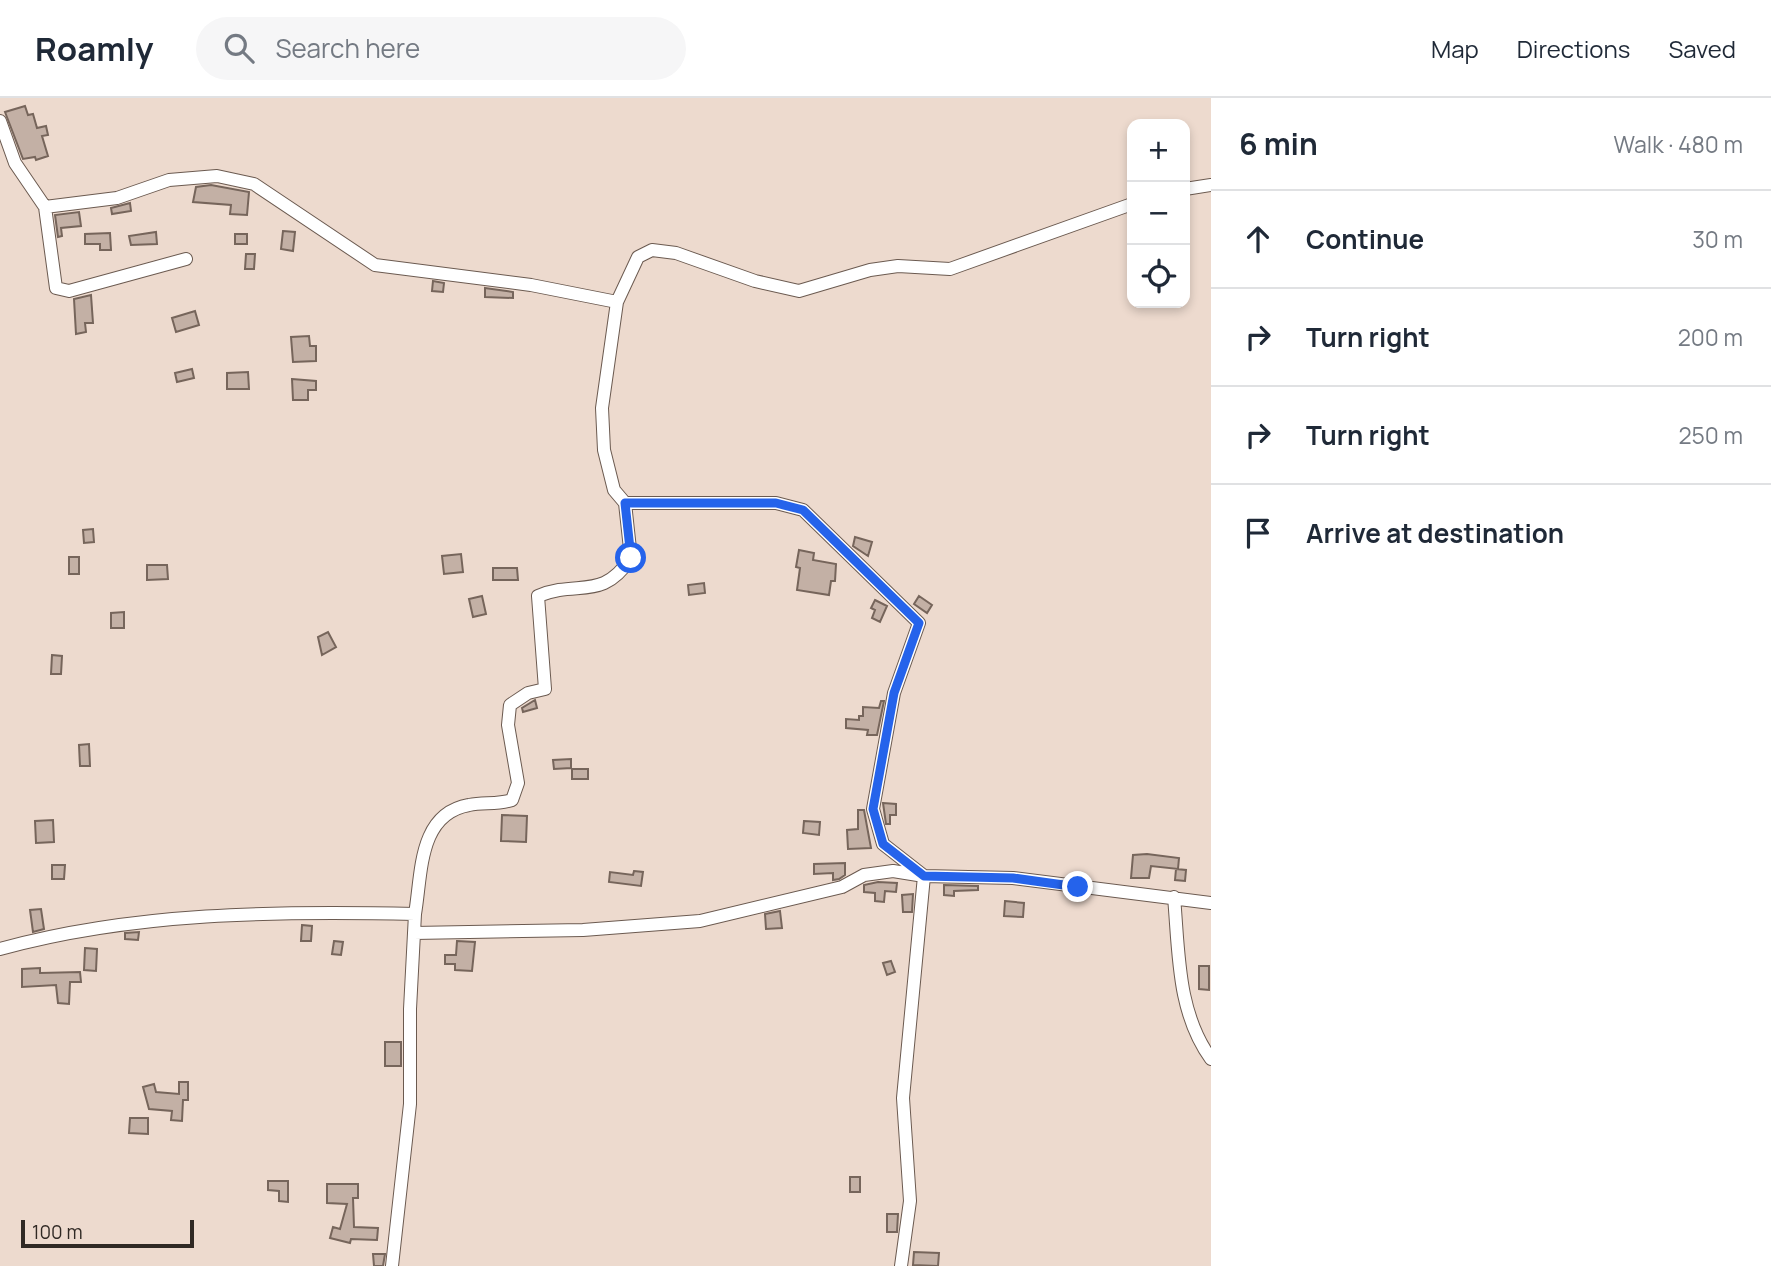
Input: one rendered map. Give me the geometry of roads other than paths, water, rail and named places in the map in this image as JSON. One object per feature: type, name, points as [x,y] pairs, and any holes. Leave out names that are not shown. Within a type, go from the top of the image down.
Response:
[{"type":"street","points":[[0,121],[15,163],[45,207],[56,288],[69,291],[186,259]]},
{"type":"street","points":[[45,207],[117,198],[169,180],[217,176],[254,184],[375,265],[531,285],[617,302]]},
{"type":"street","points":[[1190,188],[1211,185]]},
{"type":"street","points":[[392,1266],[410,1104],[415,914],[427,838],[442,815],[469,805],[496,806],[512,800],[518,783],[508,725],[510,705],[528,693],[545,690],[538,596],[555,589],[600,587],[619,576],[631,558],[625,503],[614,490],[603,439],[602,408],[617,302],[638,257],[652,250],[676,253],[755,281],[799,291],[889,267],[950,270],[1127,206]]},
{"type":"street","points":[[625,503],[776,503],[803,510],[919,623],[894,693],[873,809],[883,844],[924,876]]},
{"type":"street","points":[[414,933],[583,930],[700,921],[842,887],[864,875],[893,871],[924,876],[1013,878],[1211,903]]},
{"type":"street","points":[[901,1266],[910,1201],[903,1098],[924,876]]},
{"type":"street","points":[[1174,897],[1184,1003],[1211,1059]]},
{"type":"street","points":[[0,949],[77,932],[230,914],[415,914]]}]
